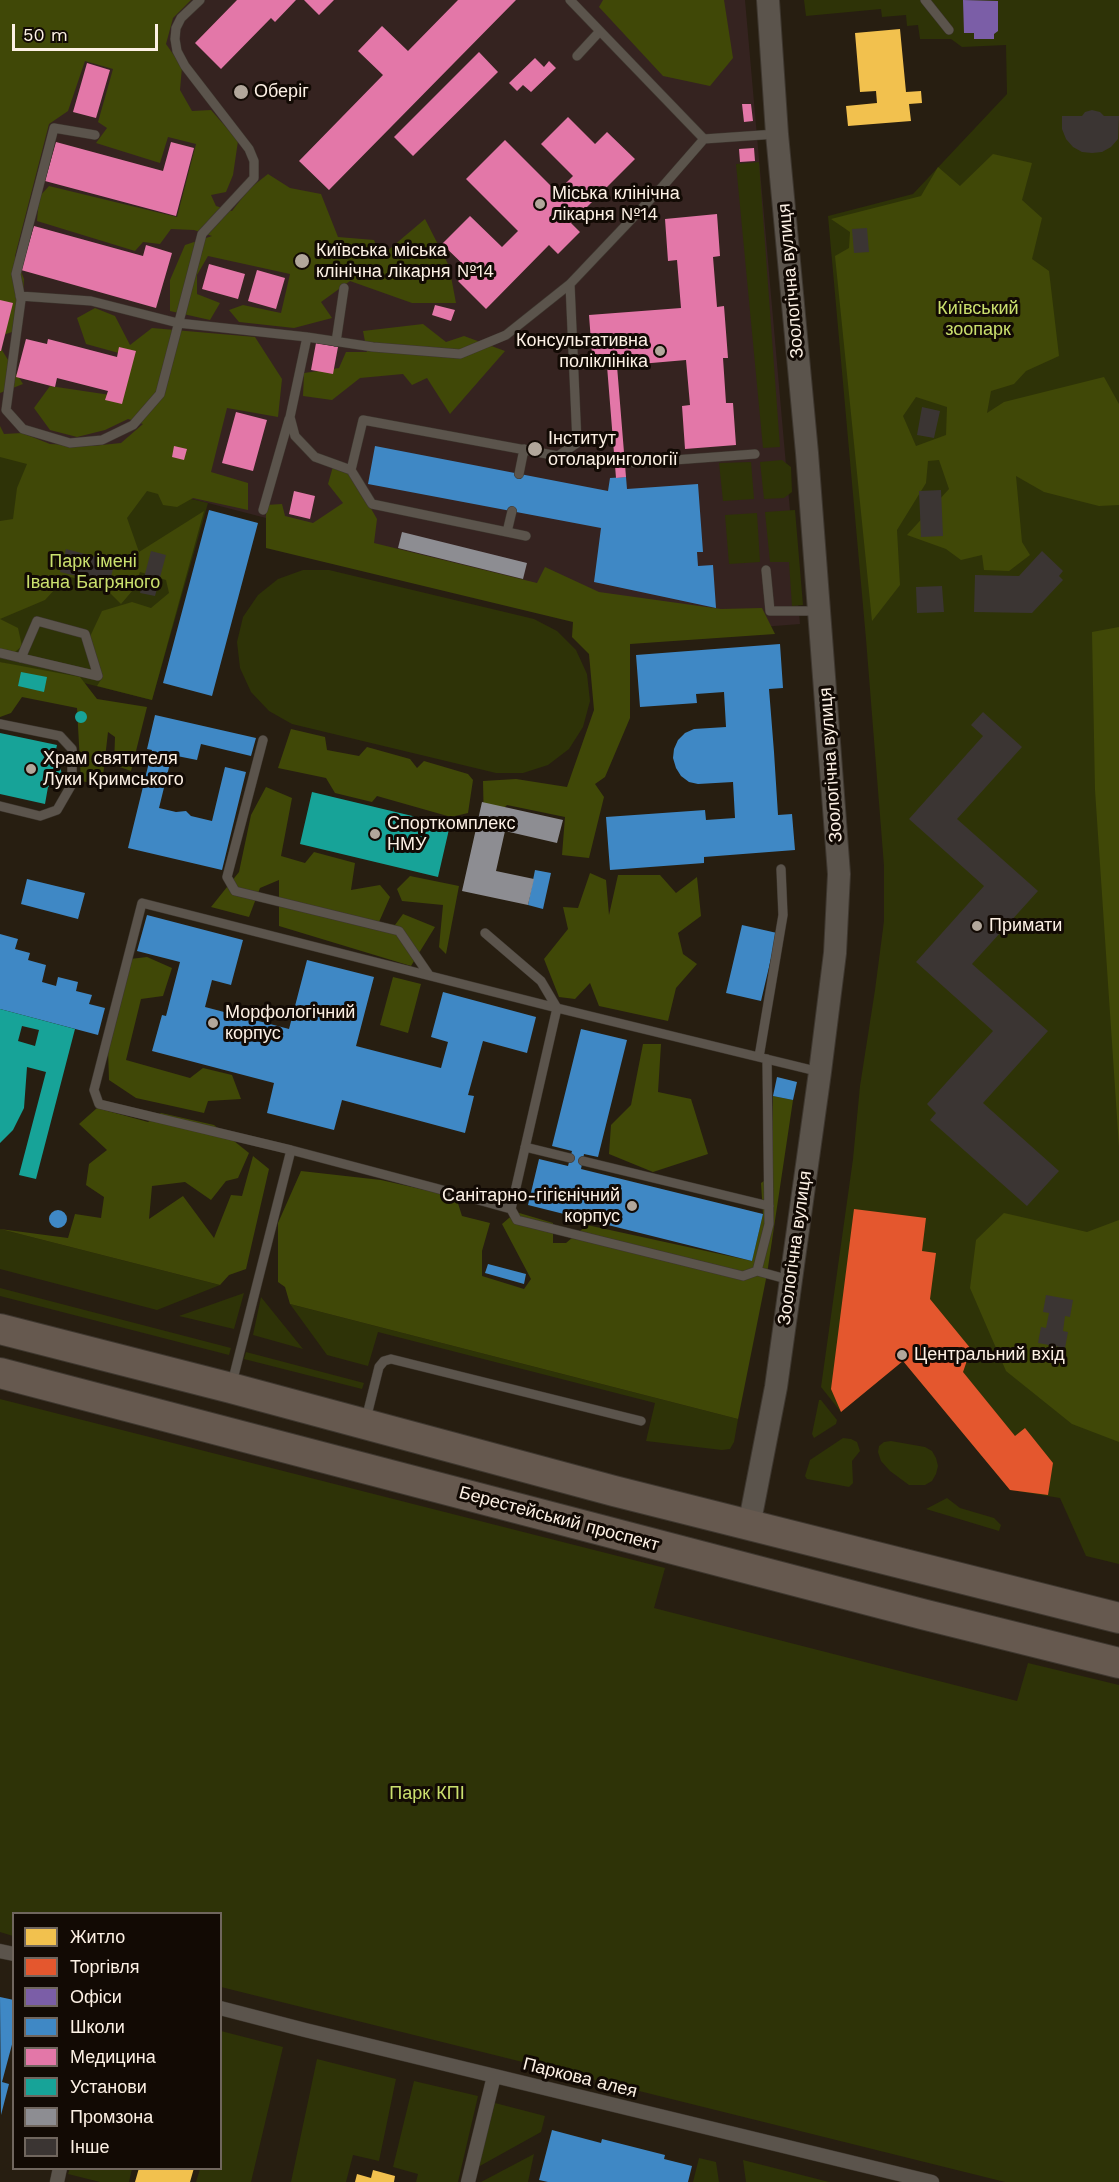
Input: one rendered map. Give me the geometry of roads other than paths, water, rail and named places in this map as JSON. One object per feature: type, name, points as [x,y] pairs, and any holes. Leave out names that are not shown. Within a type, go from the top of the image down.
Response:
[{"type":"main road","points":[[0,1329],[749,1526],[1119,1618]]},
{"type":"main road","name":"Берестейський проспект","points":[[0,1373],[922,1614],[1119,1663]]},
{"type":"street","name":"Зоологічна вулиця","points":[[749,1526],[776,1387],[820,1072],[835,953],[839,874],[807,453],[777,134],[768,0]]},
{"type":"street","name":"Паркова алея","points":[[222,2008],[932,2182]]},
{"type":"street","points":[[468,2182],[494,2076]]},
{"type":"lane","points":[[95,135],[54,128],[16,274],[20,296],[6,410],[23,429],[70,442],[102,440],[133,425],[160,394],[202,234],[254,178],[254,161],[249,149],[185,66],[177,51],[176,28],[181,18],[200,0]]},
{"type":"lane","points":[[570,0],[704,139]]},
{"type":"lane","points":[[925,0],[949,30]]},
{"type":"lane","points":[[577,56],[600,31]]},
{"type":"lane","points":[[20,296],[91,301],[178,323],[307,337],[373,347],[460,354],[506,335],[570,284],[704,139],[777,134]]},
{"type":"lane","points":[[351,470],[363,420],[558,456],[577,442],[570,284]]},
{"type":"lane","points":[[336,342],[344,288]]},
{"type":"lane","points":[[262,510],[290,417],[307,337]]},
{"type":"lane","points":[[290,417],[294,436],[315,457],[351,470],[372,504],[526,536]]},
{"type":"lane","points":[[519,474],[524,449]]},
{"type":"lane","points":[[634,463],[755,454]]},
{"type":"lane","points":[[507,532],[512,511]]},
{"type":"lane","points":[[766,570],[770,611],[819,611]]},
{"type":"lane","points":[[0,653],[21,658],[76,671],[98,676],[85,634],[37,621],[21,658]]},
{"type":"lane","points":[[0,724],[60,736],[72,749],[72,784],[57,810],[40,816],[0,806]]},
{"type":"lane","points":[[263,740],[227,877],[235,891],[399,931],[429,975]]},
{"type":"lane","points":[[757,1271],[769,1224],[763,1058],[783,915],[782,869]]},
{"type":"lane","points":[[511,1209],[291,1150],[99,1104],[94,1090],[142,903],[820,1072]]},
{"type":"lane","points":[[485,933],[541,981],[557,1008],[511,1209],[517,1220],[743,1276],[757,1271],[790,1280]]},
{"type":"lane","points":[[525,1147],[570,1158]]},
{"type":"lane","points":[[231,1388],[291,1150]]},
{"type":"lane","points":[[583,1161],[769,1206]]},
{"type":"lane","points":[[364,1424],[379,1367],[384,1361],[391,1359],[641,1421]]},
{"type":"place","name":"Оберіг","points":[[241,92]]},
{"type":"place","name":"Міська клінічна лікарня №14","points":[[540,204]]},
{"type":"place","name":"Київська міська клінічна лікарня №14","points":[[302,261]]},
{"type":"place","name":"Консультативна поліклініка","points":[[660,351]]},
{"type":"place","name":"Інститут отоларингології","points":[[535,449]]},
{"type":"place","name":"Храм святителя Луки Кримського","points":[[31,769]]},
{"type":"place","name":"Спорткомплекс НМУ","points":[[375,834]]},
{"type":"place","name":"Примати","points":[[977,926]]},
{"type":"place","name":"Морфологічний корпус","points":[[213,1023]]},
{"type":"place","name":"Санітарно-гігієнічний корпус","points":[[632,1206]]},
{"type":"place","name":"Центральний вхід","points":[[902,1355]]},
{"type":"park label","name":"Київський зоопарк","points":[[978,319]]},
{"type":"park label","name":"Парк імені Івана Багряного","points":[[93,572]]},
{"type":"park label","name":"Парк КПІ","points":[[427,1794]]}]
